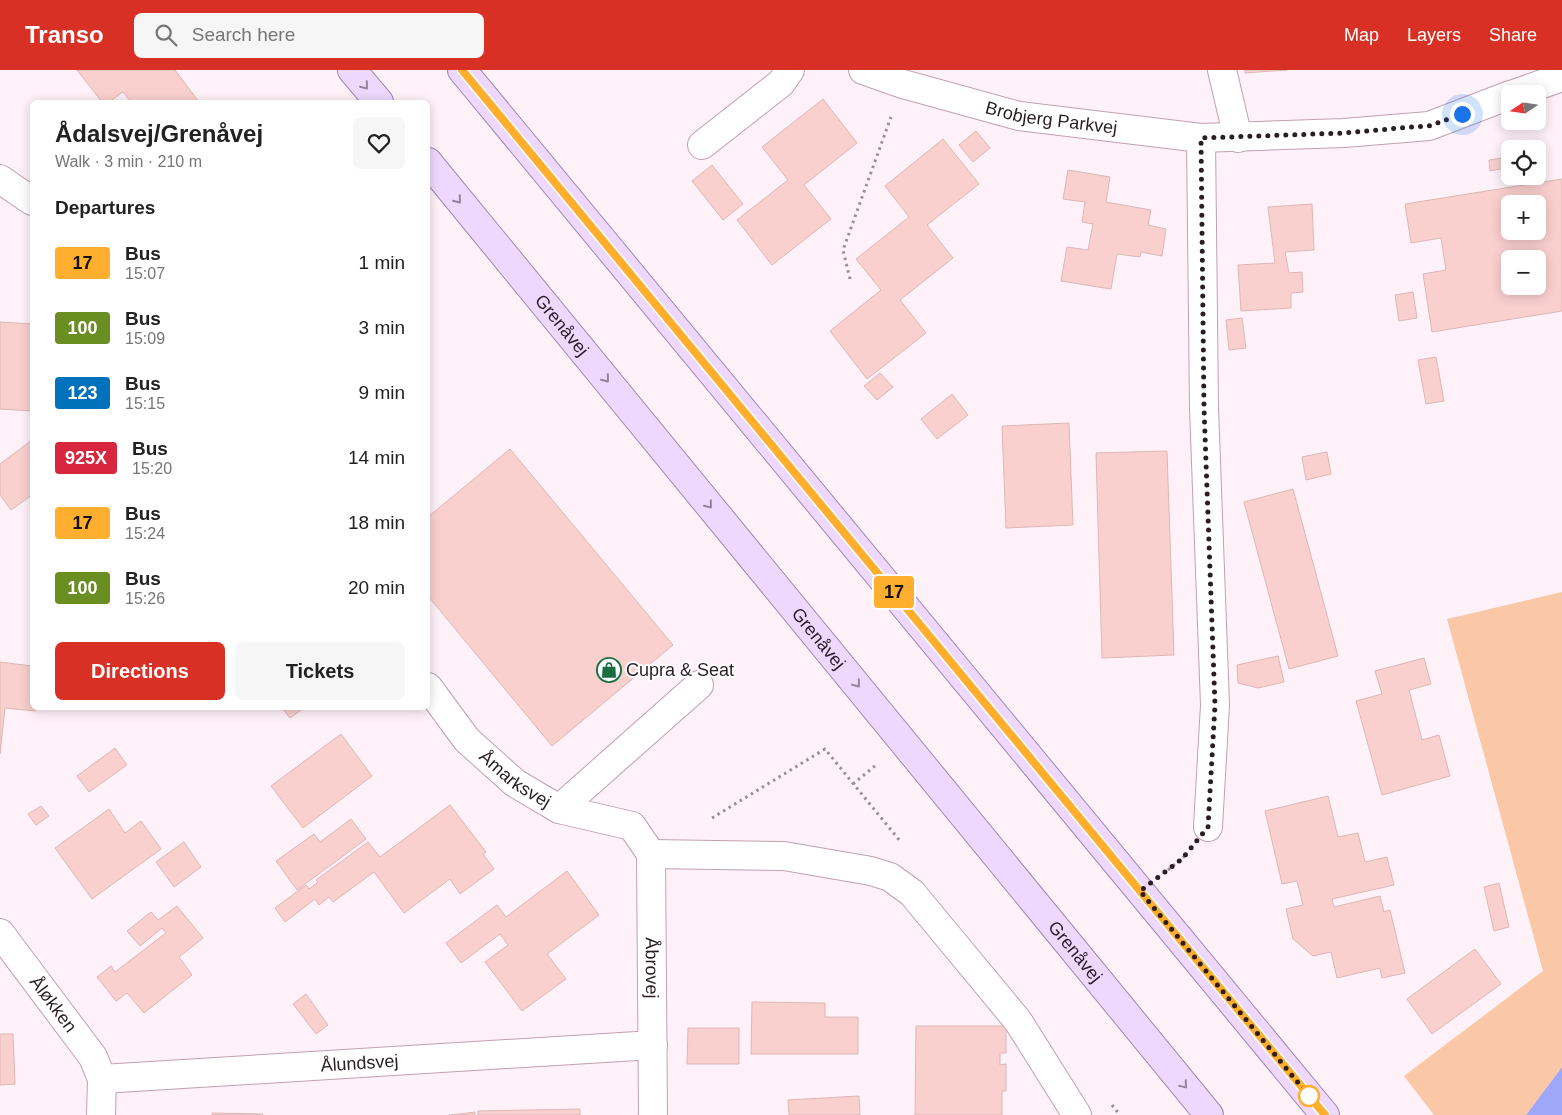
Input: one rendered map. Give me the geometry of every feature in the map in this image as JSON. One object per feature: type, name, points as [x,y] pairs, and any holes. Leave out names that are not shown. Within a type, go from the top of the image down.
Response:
[{"type":"main road","points":[[352,70],[377,100]]},
{"type":"main road","points":[[462,70],[1324,1115]]},
{"type":"main road","name":"Grenåvej","points":[[430,164],[1209,1115]]},
{"type":"street","points":[[702,145],[781,83],[790,70]]},
{"type":"street","name":"Brobjerg Parkvej","points":[[863,70],[904,77],[1019,116],[1201,138],[1344,133],[1429,126],[1501,98]]},
{"type":"street","points":[[1222,70],[1238,138]]},
{"type":"street","points":[[1539,85],[1562,77]]},
{"type":"street","points":[[1201,138],[1204,408],[1215,705],[1208,827]]},
{"type":"street","points":[[0,179],[30,200]]},
{"type":"street","points":[[559,809],[699,685]]},
{"type":"street","name":"Åmarksvej","points":[[430,690],[467,740],[515,783],[559,809],[632,826],[651,854]]},
{"type":"street","points":[[651,854],[784,856],[871,871],[890,877],[912,893],[1018,1021],[1077,1115]]},
{"type":"street","name":"Åbrovej","points":[[651,854],[653,1115]]},
{"type":"street","name":"Åløkken","points":[[0,933],[93,1057],[102,1079]]},
{"type":"street","name":"Ålundsvej","points":[[102,1079],[653,1045]]},
{"type":"street","points":[[101,1115],[102,1079]]},
{"type":"path","points":[[850,279],[843,250],[904,77]]},
{"type":"path","points":[[1140,891],[1182,859],[1208,827]]},
{"type":"shaded area","points":[[1562,592],[1562,1067],[1526,1115],[1434,1115],[1404,1076],[1543,971],[1447,619]]},
{"type":"water","points":[[1562,1067],[1562,1115],[1526,1115]]},
{"type":"building","points":[[77,70],[175,70],[198,100],[129,100],[123,92],[112,100],[100,100]]},
{"type":"building","points":[[1245,70],[1287,70],[1245,73]]},
{"type":"building","points":[[823,99],[857,143],[804,185],[831,219],[772,265],[737,220],[788,180],[762,147]]},
{"type":"building","points":[[976,131],[990,148],[973,162],[959,145]]},
{"type":"building","points":[[943,139],[979,184],[927,225],[953,258],[900,300],[926,333],[867,379],[830,331],[881,290],[856,259],[909,217],[885,186]]},
{"type":"building","points":[[1501,158],[1501,169],[1490,171],[1489,160]]},
{"type":"building","points":[[712,165],[743,204],[723,220],[692,181]]},
{"type":"building","points":[[1068,170],[1110,177],[1106,202],[1151,210],[1148,225],[1166,229],[1162,256],[1141,252],[1140,257],[1117,254],[1111,289],[1061,281],[1067,247],[1088,250],[1093,224],[1082,222],[1085,202],[1063,199]]},
{"type":"building","points":[[1562,179],[1562,311],[1432,332],[1423,274],[1446,270],[1441,238],[1411,243],[1405,204],[1524,185],[1546,185],[1546,182]]},
{"type":"building","points":[[1312,204],[1314,250],[1285,252],[1289,273],[1302,272],[1303,292],[1291,293],[1291,308],[1241,311],[1238,265],[1275,263],[1268,207]]},
{"type":"building","points":[[1413,292],[1417,318],[1399,321],[1395,295]]},
{"type":"building","points":[[1242,318],[1246,348],[1229,350],[1226,320]]},
{"type":"building","points":[[0,322],[30,324],[30,411],[0,409]]},
{"type":"building","points":[[1436,357],[1444,401],[1426,404],[1418,360]]},
{"type":"building","points":[[880,373],[893,387],[877,400],[864,386]]},
{"type":"building","points":[[952,394],[968,415],[937,439],[921,419]]},
{"type":"building","points":[[1069,423],[1073,525],[1006,528],[1002,426]]},
{"type":"building","points":[[30,442],[30,496],[11,510],[0,495],[0,464]]},
{"type":"building","points":[[510,449],[673,645],[552,746],[430,598],[430,515]]},
{"type":"building","points":[[1167,451],[1174,655],[1102,658],[1096,453]]},
{"type":"building","points":[[1327,452],[1331,474],[1306,480],[1302,457]]},
{"type":"building","points":[[1293,489],[1338,656],[1289,669],[1244,502]]},
{"type":"building","points":[[1278,656],[1284,682],[1258,688],[1238,683],[1237,665]]},
{"type":"building","points":[[1424,658],[1431,684],[1409,690],[1422,740],[1439,735],[1450,776],[1382,795],[1356,701],[1382,694],[1375,671]]},
{"type":"building","points":[[0,662],[30,666],[30,710],[35,711],[5,708],[0,754]]},
{"type":"building","points":[[284,710],[301,710],[290,718]]},
{"type":"building","points":[[341,734],[372,776],[303,828],[271,786]]},
{"type":"building","points":[[115,748],[127,765],[89,792],[77,776]]},
{"type":"building","points":[[1328,796],[1338,837],[1358,833],[1365,862],[1387,857],[1394,885],[1332,899],[1334,907],[1380,896],[1384,912],[1390,910],[1405,973],[1382,978],[1380,968],[1337,978],[1331,952],[1313,956],[1293,939],[1286,909],[1303,905],[1297,881],[1282,884],[1265,811]]},
{"type":"building","points":[[450,805],[486,852],[483,854],[494,869],[460,894],[450,879],[404,913],[374,872],[333,902],[329,897],[319,905],[315,899],[285,922],[275,908],[306,885],[309,889],[318,882],[316,880],[368,842],[380,857]]},
{"type":"building","points":[[41,806],[49,816],[36,825],[28,814]]},
{"type":"building","points":[[109,809],[125,833],[141,821],[161,849],[92,899],[55,848]]},
{"type":"building","points":[[351,819],[366,839],[297,890],[276,861],[314,834],[320,842]]},
{"type":"building","points":[[184,842],[201,867],[174,887],[156,862]]},
{"type":"building","points":[[567,871],[599,915],[547,954],[566,979],[522,1011],[485,962],[508,945],[500,934],[461,963],[446,943],[497,905],[506,917]]},
{"type":"building","points":[[1499,883],[1509,927],[1494,931],[1484,887]]},
{"type":"building","points":[[177,906],[203,938],[179,957],[192,975],[144,1013],[127,993],[116,1001],[97,977],[111,966],[115,972],[166,933],[162,928],[140,946],[127,931],[151,912],[158,920]]},
{"type":"building","points":[[1475,949],[1501,984],[1432,1034],[1407,999]]},
{"type":"building","points":[[306,994],[328,1025],[316,1034],[293,1004]]},
{"type":"building","points":[[752,1002],[825,1003],[825,1017],[858,1017],[858,1054],[751,1054]]},
{"type":"building","points":[[916,1026],[1006,1026],[1006,1053],[1000,1053],[1000,1065],[1006,1064],[1006,1091],[1002,1091],[1002,1115],[915,1115]]},
{"type":"building","points":[[688,1028],[739,1028],[739,1064],[687,1064]]},
{"type":"building","points":[[0,1034],[13,1034],[15,1084],[0,1085]]},
{"type":"building","points":[[859,1096],[860,1115],[789,1115],[788,1100]]},
{"type":"building","points":[[580,1109],[580,1115],[478,1115],[478,1111]]},
{"type":"building","points":[[475,1112],[475,1115],[449,1115],[460,1114]]},
{"type":"building","points":[[212,1113],[263,1114],[263,1115],[212,1115]]},
{"type":"bus line","name":"17","points":[[462,70],[1325,1115]]},
{"type":"place","name":"Cupra & Seat","points":[[609,670]]},
{"type":"route","points":[[1309,1096],[1140,891],[1182,859],[1208,827],[1215,705],[1204,408],[1201,138],[1344,133],[1429,126],[1462,114]]}]
